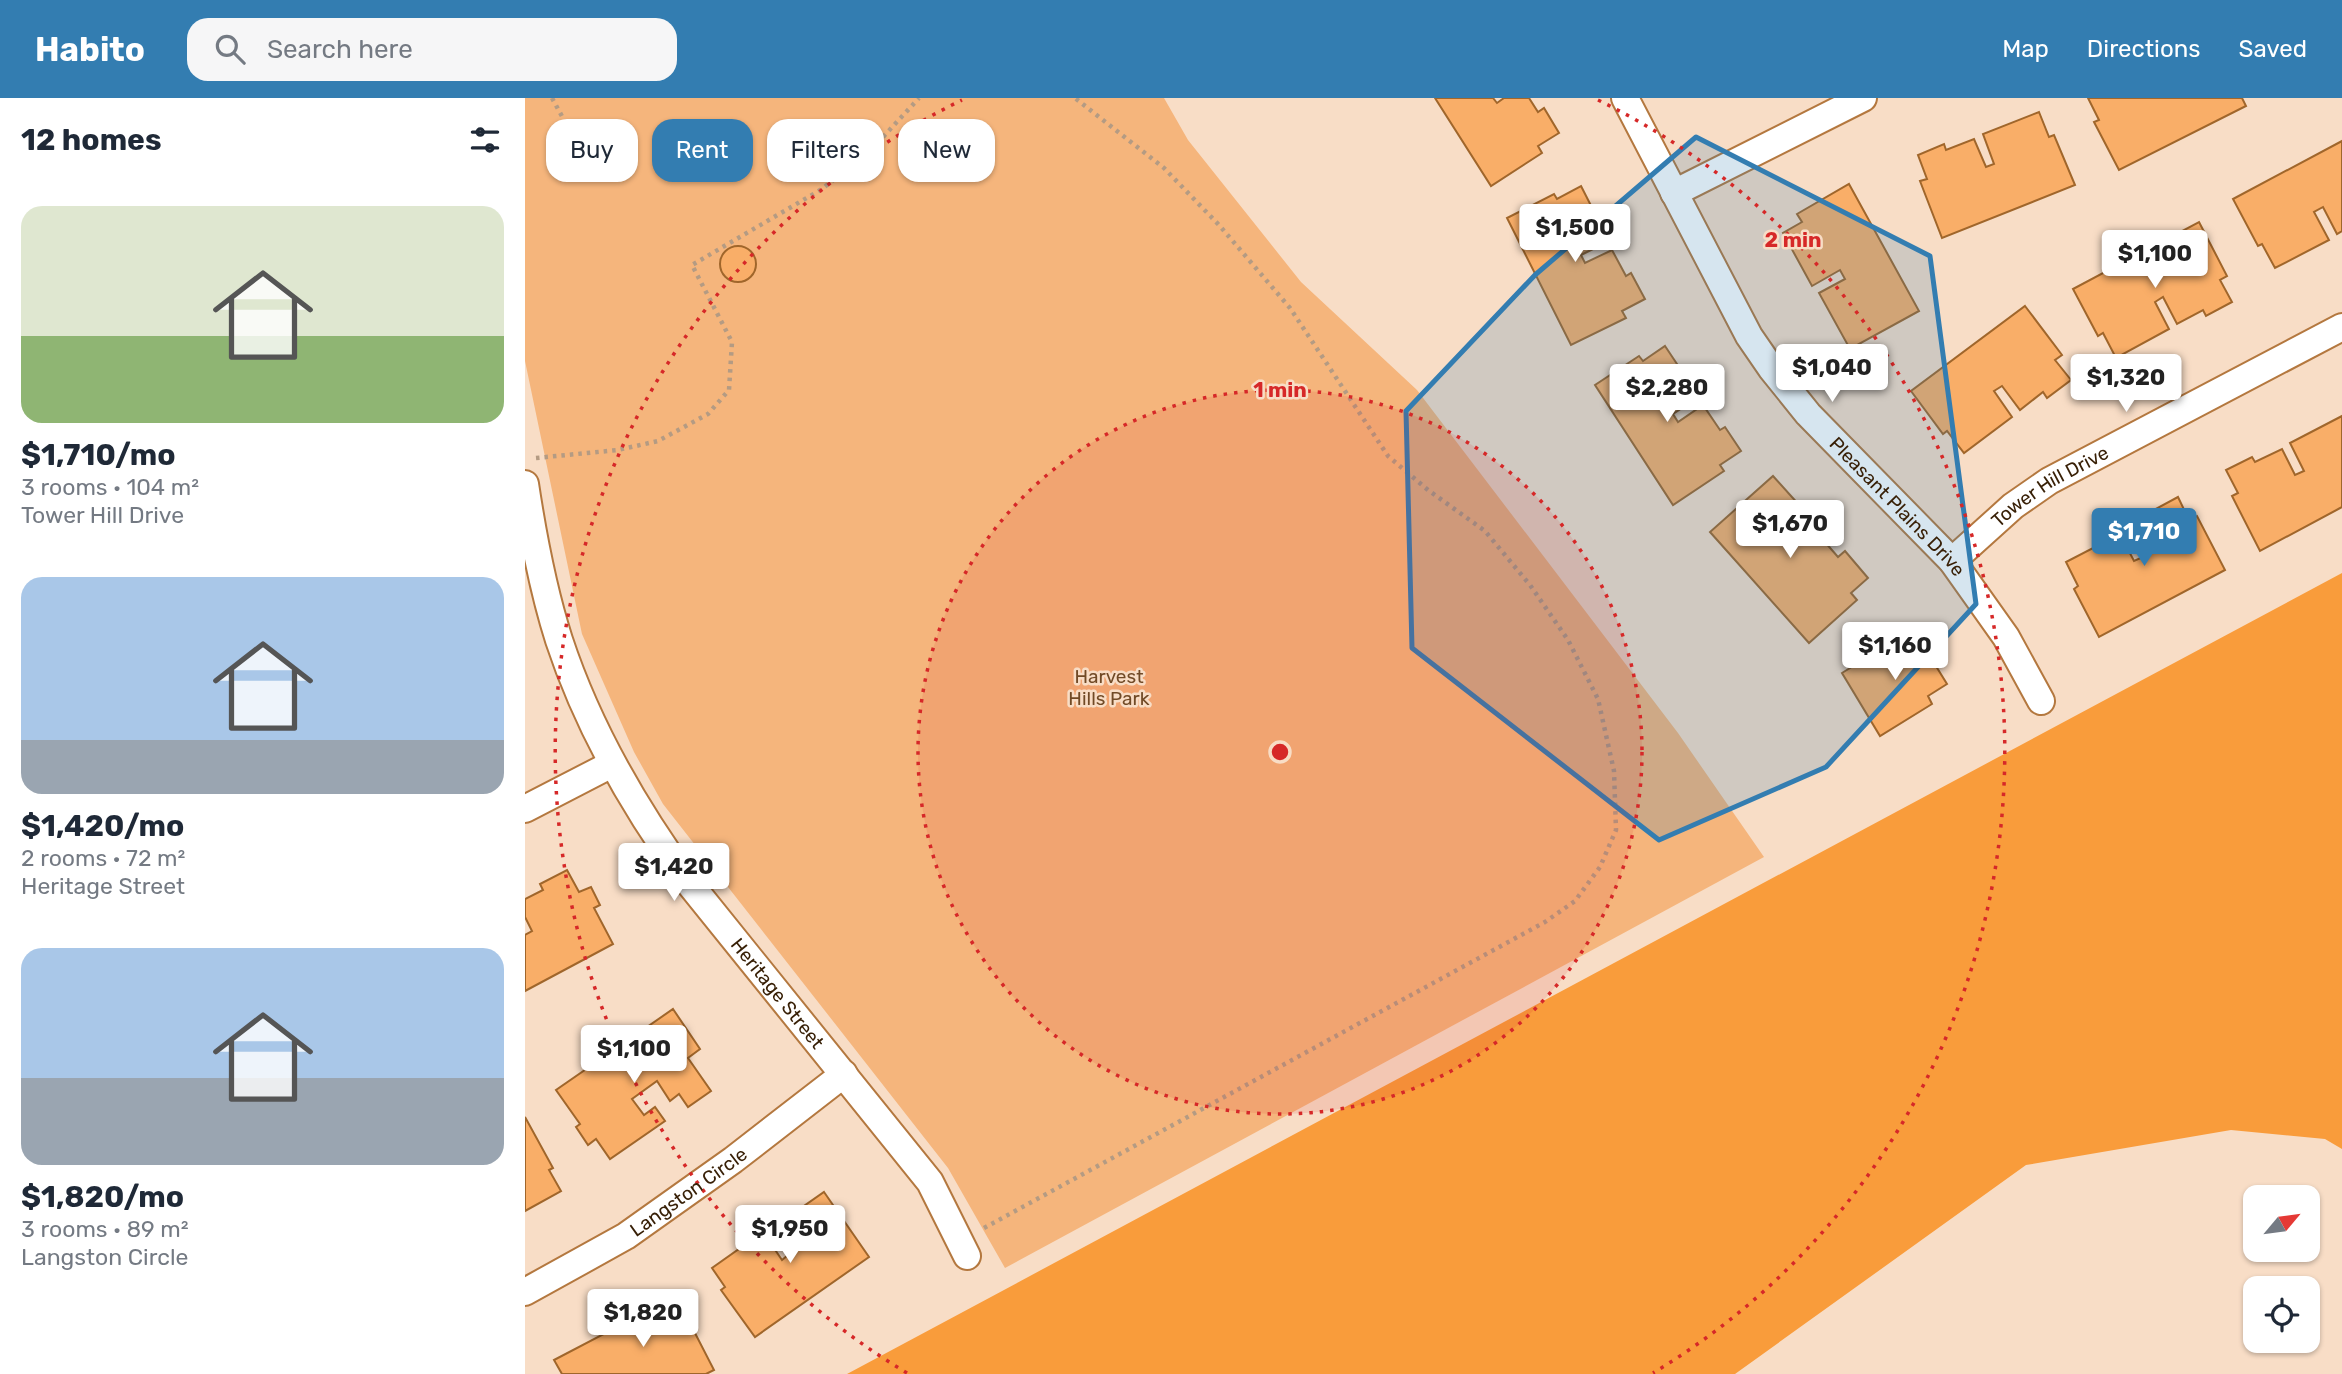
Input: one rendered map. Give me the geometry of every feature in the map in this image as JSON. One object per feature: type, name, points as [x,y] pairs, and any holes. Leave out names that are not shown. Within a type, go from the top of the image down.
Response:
[{"type":"street","name":"Pleasant Plains Drive","points":[[1625,98],[1749,336],[1771,368],[1808,414],[1952,561],[2006,637],[2041,701]]},
{"type":"street","points":[[1674,193],[1863,98]]},
{"type":"street","name":"Tower Hill Drive","points":[[1952,561],[2013,506],[2049,481],[2342,327]]},
{"type":"street","name":"Heritage Street","points":[[525,484],[538,559],[560,642],[612,764],[656,838],[689,883],[930,1182],[964,1248]]},
{"type":"street","points":[[525,809],[612,764]]},
{"type":"street","name":"Langston Circle","points":[[525,1292],[626,1236],[733,1160],[843,1074]]},
{"type":"path","points":[[552,98],[563,119]]},
{"type":"path","points":[[525,459],[618,450],[658,441],[708,414],[729,390],[732,342],[692,265],[822,189],[871,150],[919,98]]},
{"type":"path","points":[[964,1248],[1009,1217],[1545,922],[1575,901],[1600,867],[1616,830],[1613,771],[1598,699],[1568,640],[1530,585],[1485,531],[1427,490],[1388,456],[1290,308],[1219,225],[1164,168],[1075,98]]},
{"type":"highlighted area","points":[[1696,137],[1930,256],[1976,604],[1826,767],[1659,840],[1412,648],[1406,411],[1535,275]]},
{"type":"green space","name":"Harvest Hills Park","points":[[525,98],[1164,98],[1188,140],[1301,282],[1417,390],[1678,733],[1764,857],[1005,1268],[948,1168],[663,804],[634,752],[582,634],[525,361]]},
{"type":"shaded area","points":[[2342,573],[2342,1149],[2325,1139],[2231,1130],[2026,1165],[1735,1374],[847,1374]]},
{"type":"building","points":[[1435,98],[1493,98],[1497,103],[1504,98],[1529,98],[1538,112],[1544,108],[1559,133],[1538,146],[1542,153],[1491,186]]},
{"type":"building","points":[[2088,98],[2242,98],[2246,106],[2119,170],[2094,122],[2099,120]]},
{"type":"building","points":[[2039,112],[2049,137],[2054,135],[2075,185],[1942,238],[1920,181],[1927,179],[1918,155],[1944,144],[1946,150],[1974,139],[1986,167],[1994,164],[1983,134]]},
{"type":"building","points":[[2342,141],[2342,231],[2337,234],[2323,207],[2314,212],[2329,240],[2275,268],[2262,244],[2258,246],[2233,199]]},
{"type":"building","points":[[1849,184],[1919,311],[1850,349],[1819,293],[1845,279],[1840,270],[1812,286],[1783,233],[1802,222],[1797,214]]},
{"type":"building","points":[[1581,186],[1609,241],[1581,255],[1585,263],[1612,250],[1626,276],[1631,273],[1645,299],[1622,311],[1626,318],[1571,345],[1507,218],[1554,194],[1557,199]]},
{"type":"building","points":[[2199,222],[2227,276],[2220,280],[2232,302],[2206,316],[2203,310],[2177,324],[2163,297],[2155,302],[2169,329],[2116,358],[2103,333],[2098,336],[2073,289]]},
{"type":"building","points":[[738,246],[751,251],[756,264],[751,277],[738,282],[725,277],[720,264],[725,251]]},
{"type":"building","points":[[2025,306],[2062,355],[2055,360],[2071,380],[2047,398],[2043,392],[2020,410],[2002,386],[1994,391],[2012,417],[1964,453],[1947,431],[1943,434],[1911,391]]},
{"type":"building","points":[[1665,346],[1699,397],[1673,414],[1678,422],[1703,405],[1720,430],[1725,427],[1741,451],[1720,465],[1724,471],[1673,505],[1595,385],[1639,356],[1643,361]]},
{"type":"building","points":[[2342,416],[2342,507],[2260,551],[2232,496],[2238,493],[2226,470],[2252,457],[2255,462],[2282,449],[2295,475],[2304,471],[2290,443]]},
{"type":"building","points":[[1773,476],[1800,506],[1792,513],[1814,538],[1818,534],[1838,557],[1845,551],[1868,578],[1851,593],[1857,600],[1809,643],[1710,532]]},
{"type":"building","points":[[2178,497],[2189,520],[2197,516],[2225,570],[2099,637],[2074,589],[2078,586],[2066,562],[2120,534],[2134,561],[2143,557],[2129,531],[2155,516],[2152,511]]},
{"type":"building","points":[[1913,629],[1947,684],[1928,696],[1932,704],[1880,736],[1842,673]]},
{"type":"building","points":[[567,870],[579,892],[591,887],[600,905],[594,908],[613,944],[525,991],[525,935],[532,931],[525,917],[525,899],[543,890],[540,884]]},
{"type":"building","points":[[673,1009],[700,1049],[688,1058],[711,1091],[688,1107],[679,1094],[670,1101],[657,1081],[632,1099],[644,1115],[655,1107],[665,1121],[610,1159],[596,1139],[588,1145],[576,1127],[580,1124],[556,1090]]},
{"type":"building","points":[[525,1117],[553,1168],[549,1170],[561,1191],[525,1211]]},
{"type":"building","points":[[824,1192],[869,1257],[755,1337],[721,1290],[725,1287],[712,1268],[763,1232],[782,1260],[788,1255],[771,1229]]},
{"type":"building","points":[[678,1300],[714,1370],[706,1374],[562,1374],[554,1360],[615,1328],[617,1332]]}]
